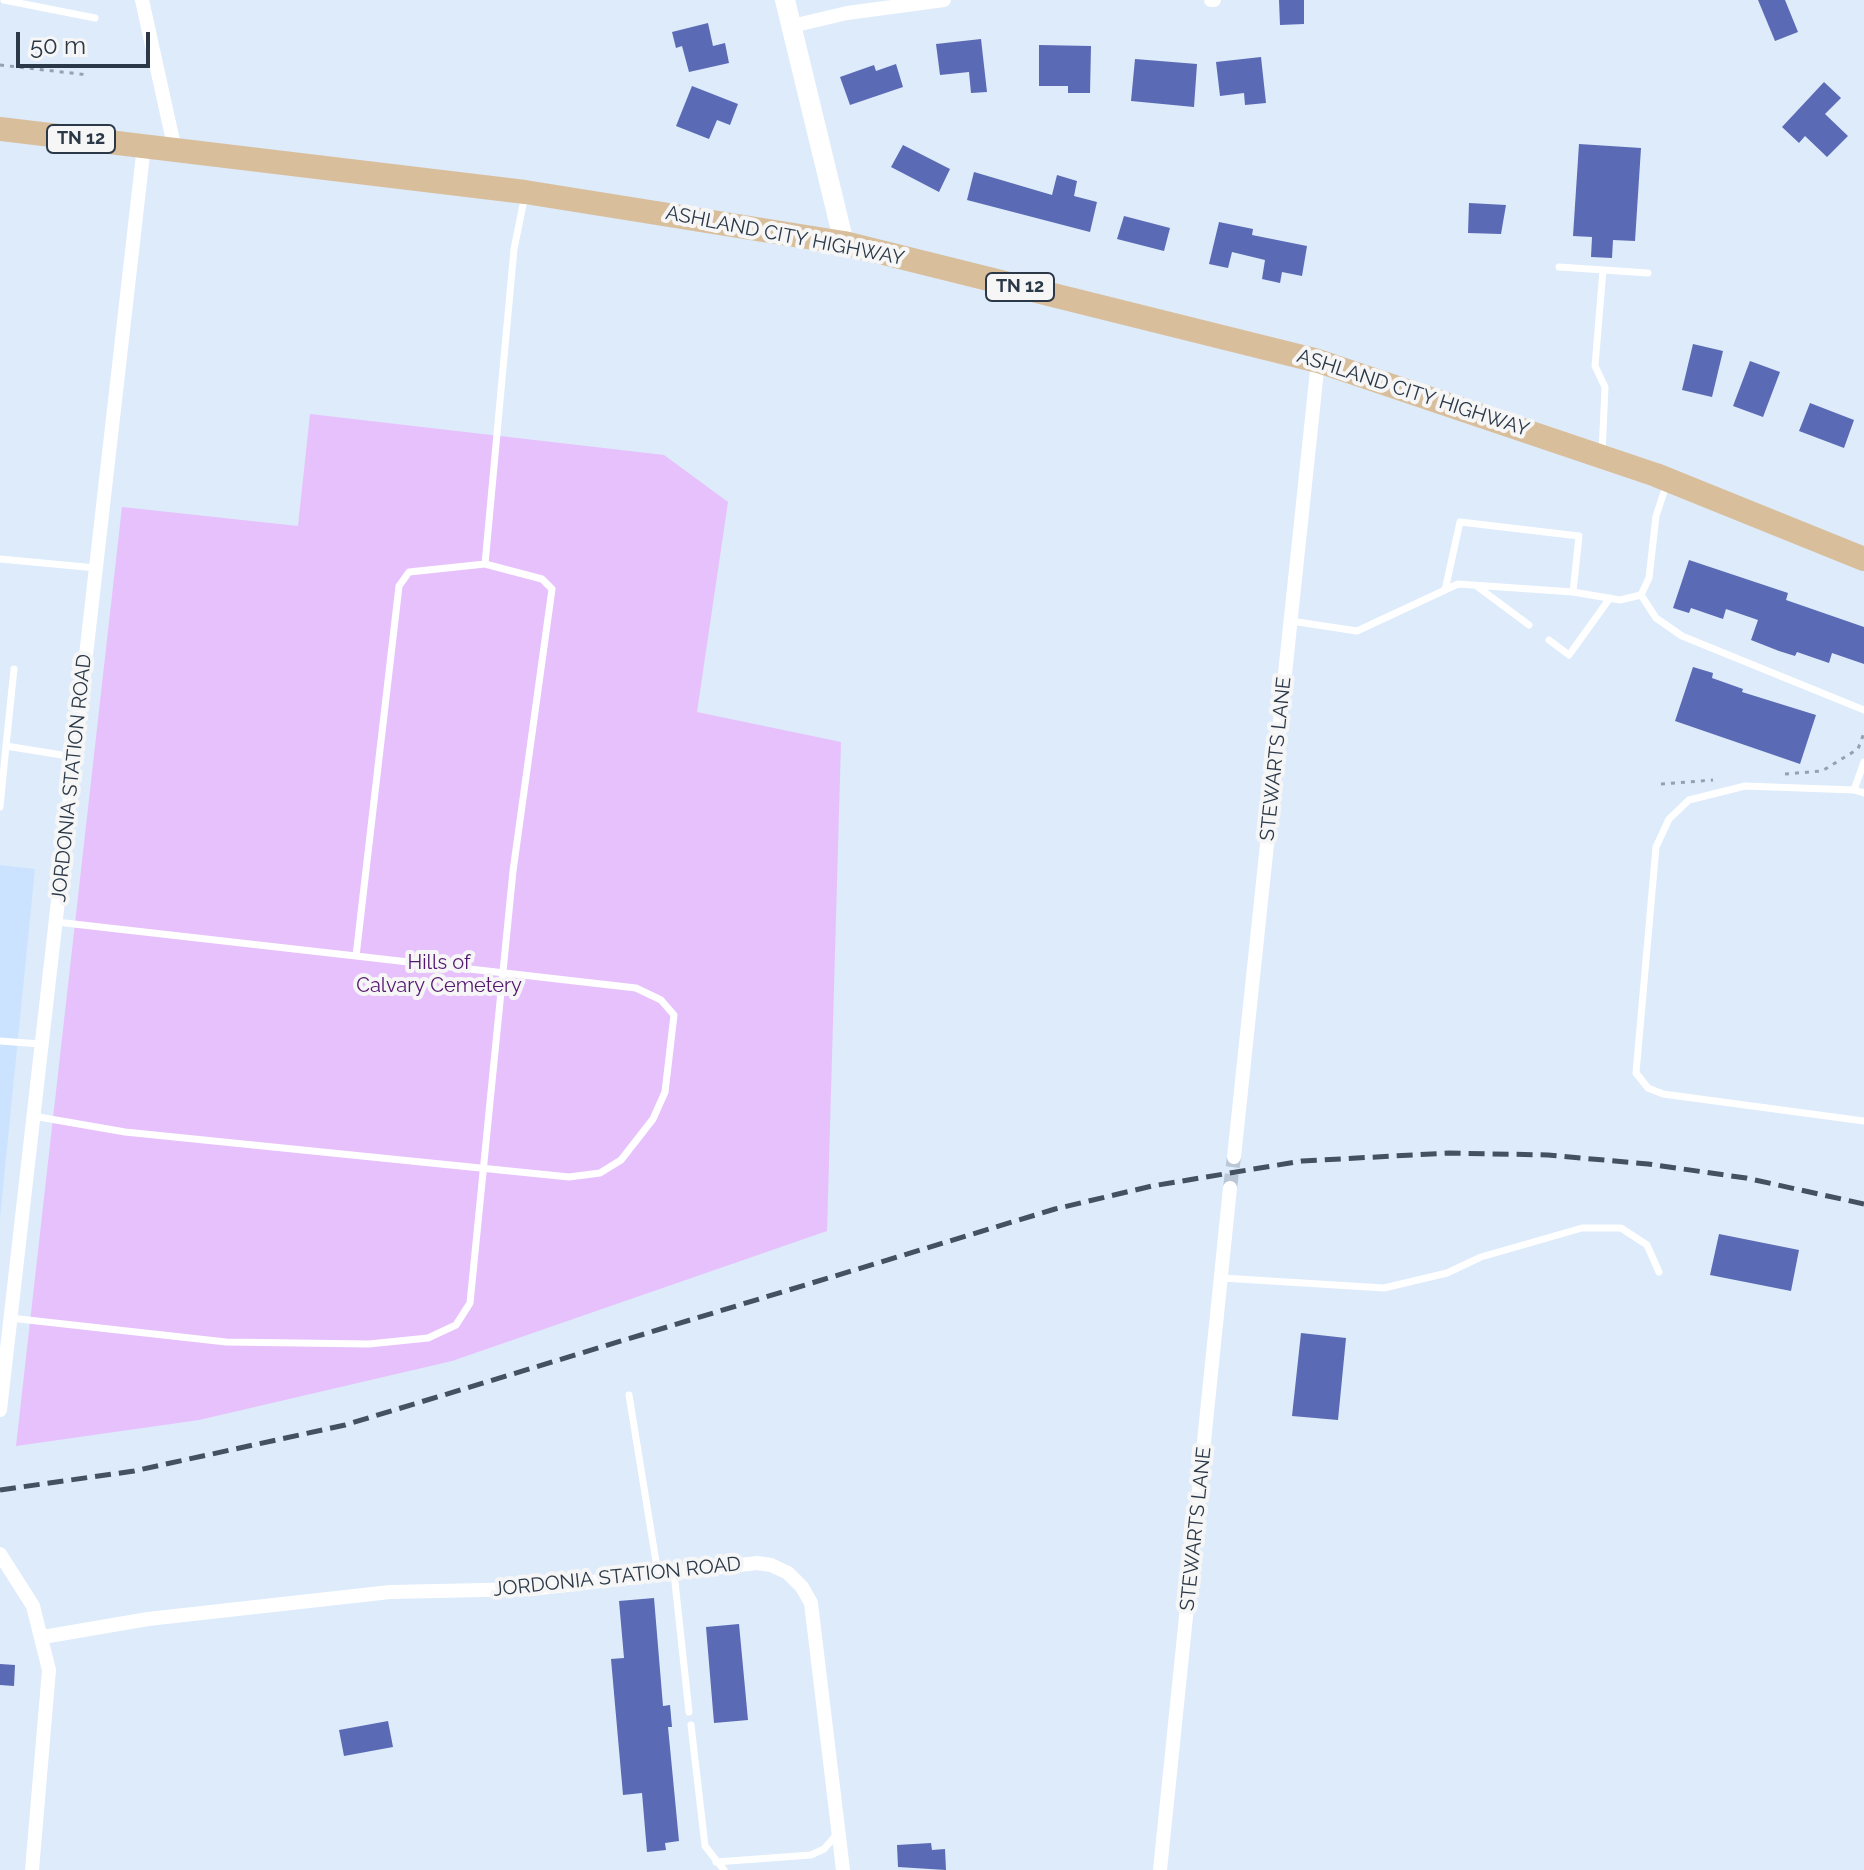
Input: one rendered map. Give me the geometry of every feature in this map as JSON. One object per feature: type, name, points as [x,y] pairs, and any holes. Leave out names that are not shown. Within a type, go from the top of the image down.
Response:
[{"type":"main road","name":"ASHLAND CITY HIGHWAY","points":[[0,129],[525,192],[844,243],[1318,361],[1602,456],[1864,559]]},
{"type":"street","points":[[142,0],[175,150]]},
{"type":"street","points":[[785,0],[844,243]]},
{"type":"street","points":[[792,26],[847,13],[944,0]]},
{"type":"street","name":"JORDONIA STATION ROAD","points":[[0,1410],[144,146]]},
{"type":"street","name":"STEWARTS LANE","points":[[1234,1157],[1318,361]]},
{"type":"street","name":"STEWARTS LANE","points":[[1160,1870],[1230,1188]]},
{"type":"street","points":[[0,1554],[29,1597],[43,1637],[50,1692],[32,1870]]},
{"type":"street","name":"JORDONIA STATION ROAD","points":[[43,1637],[148,1619],[390,1592],[531,1589],[757,1563],[788,1573],[802,1587],[811,1603],[843,1870]]},
{"type":"lane","points":[[4,0],[95,18]]},
{"type":"lane","points":[[485,564],[514,249],[525,192]]},
{"type":"lane","points":[[1559,267],[1648,273]]},
{"type":"lane","points":[[1602,456],[1605,387],[1595,366],[1603,270]]},
{"type":"lane","points":[[1641,595],[1649,578],[1656,516],[1668,480]]},
{"type":"lane","points":[[1445,590],[1460,522],[1579,536],[1573,592]]},
{"type":"lane","points":[[0,559],[96,568]]},
{"type":"lane","points":[[10,1318],[226,1342],[287,1345],[369,1344],[428,1338],[456,1325],[470,1303],[481,1168],[513,871],[552,589],[542,579],[485,564],[409,572],[399,586],[356,956]]},
{"type":"lane","points":[[1290,621],[1357,631],[1458,584],[1573,592],[1610,598],[1641,595]]},
{"type":"lane","points":[[1477,585],[1529,625]]},
{"type":"lane","points":[[1641,595],[1656,618],[1682,636],[1864,710]]},
{"type":"lane","points":[[1549,640],[1569,655],[1610,598]]},
{"type":"lane","points":[[0,807],[14,669]]},
{"type":"lane","points":[[6,746],[74,757]]},
{"type":"lane","points":[[1854,790],[1864,762]]},
{"type":"lane","points":[[1864,793],[1854,790],[1745,786],[1689,800],[1669,819],[1656,847],[1636,1073],[1648,1088],[1663,1094],[1864,1121]]},
{"type":"lane","points":[[33,1116],[125,1132],[569,1177],[600,1173],[621,1160],[653,1119],[665,1092],[674,1015],[661,1000],[636,988],[56,922]]},
{"type":"lane","points":[[0,1041],[41,1044]]},
{"type":"lane","points":[[1222,1278],[1384,1288],[1447,1273],[1481,1257],[1582,1228],[1621,1228],[1647,1245],[1659,1272]]},
{"type":"lane","points":[[629,1395],[658,1574]]},
{"type":"lane","points":[[674,1573],[689,1712]]},
{"type":"lane","points":[[691,1725],[705,1846],[724,1870]]},
{"type":"lane","points":[[716,1862],[811,1855],[824,1849],[838,1832]]},
{"type":"path","points":[[0,65],[89,75]]},
{"type":"path","points":[[1778,774],[1822,771],[1858,749],[1864,733]]},
{"type":"path","points":[[1661,784],[1719,779]]},
{"type":"shaded area","points":[[0,865],[35,869],[0,1218]]},
{"type":"green space","name":"Hills of Calvary Cemetery","points":[[310,414],[664,455],[728,502],[697,712],[841,742],[827,1231],[452,1361],[199,1420],[16,1446],[122,507],[298,526]]},
{"type":"building","points":[[1279,0],[1304,0],[1304,24],[1280,25]]},
{"type":"building","points":[[1758,0],[1785,0],[1798,32],[1775,41]]},
{"type":"building","points":[[708,23],[713,46],[725,43],[729,63],[689,72],[682,46],[676,48],[672,32]]},
{"type":"building","points":[[981,39],[987,92],[971,93],[969,72],[940,75],[936,44]]},
{"type":"building","points":[[1039,45],[1091,46],[1090,93],[1068,93],[1068,86],[1039,86]]},
{"type":"building","points":[[1261,57],[1266,103],[1245,105],[1244,93],[1220,96],[1216,62]]},
{"type":"building","points":[[1135,59],[1197,64],[1194,107],[1131,101]]},
{"type":"building","points":[[896,64],[903,87],[850,105],[840,77],[874,65],[876,71]]},
{"type":"building","points":[[1824,82],[1841,98],[1825,114],[1848,136],[1827,157],[1805,136],[1799,143],[1782,127]]},
{"type":"building","points":[[692,86],[738,104],[730,125],[717,120],[709,139],[676,126]]},
{"type":"building","points":[[1579,144],[1641,148],[1635,241],[1613,240],[1612,258],[1591,257],[1592,237],[1573,236]]},
{"type":"building","points":[[903,145],[950,169],[939,192],[891,167]]},
{"type":"building","points":[[974,172],[1052,195],[1057,175],[1077,181],[1074,196],[1097,202],[1090,232],[967,200]]},
{"type":"building","points":[[1469,203],[1506,205],[1501,234],[1468,233]]},
{"type":"building","points":[[1124,216],[1170,228],[1164,251],[1117,239]]},
{"type":"building","points":[[1219,222],[1253,229],[1252,235],[1307,246],[1302,276],[1282,272],[1280,283],[1262,279],[1265,260],[1232,252],[1228,268],[1209,264]]},
{"type":"building","points":[[1693,344],[1723,351],[1712,397],[1682,390]]},
{"type":"building","points":[[1750,361],[1780,372],[1763,417],[1733,406]]},
{"type":"building","points":[[1810,403],[1854,420],[1844,448],[1799,431]]},
{"type":"building","points":[[1689,560],[1788,593],[1786,600],[1864,627],[1864,664],[1832,653],[1829,663],[1797,652],[1795,656],[1751,640],[1758,620],[1726,609],[1723,619],[1691,608],[1689,613],[1673,608]]},
{"type":"building","points":[[1693,667],[1713,673],[1712,678],[1743,689],[1742,692],[1816,715],[1800,764],[1675,721]]},
{"type":"building","points":[[1719,1234],[1799,1250],[1791,1291],[1710,1275]]},
{"type":"building","points":[[1301,1333],[1346,1338],[1338,1420],[1292,1416]]},
{"type":"building","points":[[654,1598],[663,1706],[670,1705],[672,1727],[668,1727],[679,1841],[665,1843],[666,1850],[647,1852],[642,1793],[623,1795],[611,1659],[624,1658],[619,1601]]},
{"type":"building","points":[[739,1624],[748,1720],[714,1723],[706,1627]]},
{"type":"building","points":[[0,1664],[15,1665],[14,1686],[0,1685]]},
{"type":"building","points":[[388,1721],[393,1747],[344,1756],[339,1730]]},
{"type":"building","points":[[931,1843],[932,1850],[945,1849],[946,1870],[898,1867],[897,1845]]},
{"type":"tunnel","points":[[1230,1188],[1234,1157]]},
{"type":"railway","points":[[0,1490],[134,1471],[345,1425],[1055,1209],[1152,1186],[1302,1161],[1449,1153],[1548,1155],[1648,1164],[1746,1178],[1864,1204]]}]
